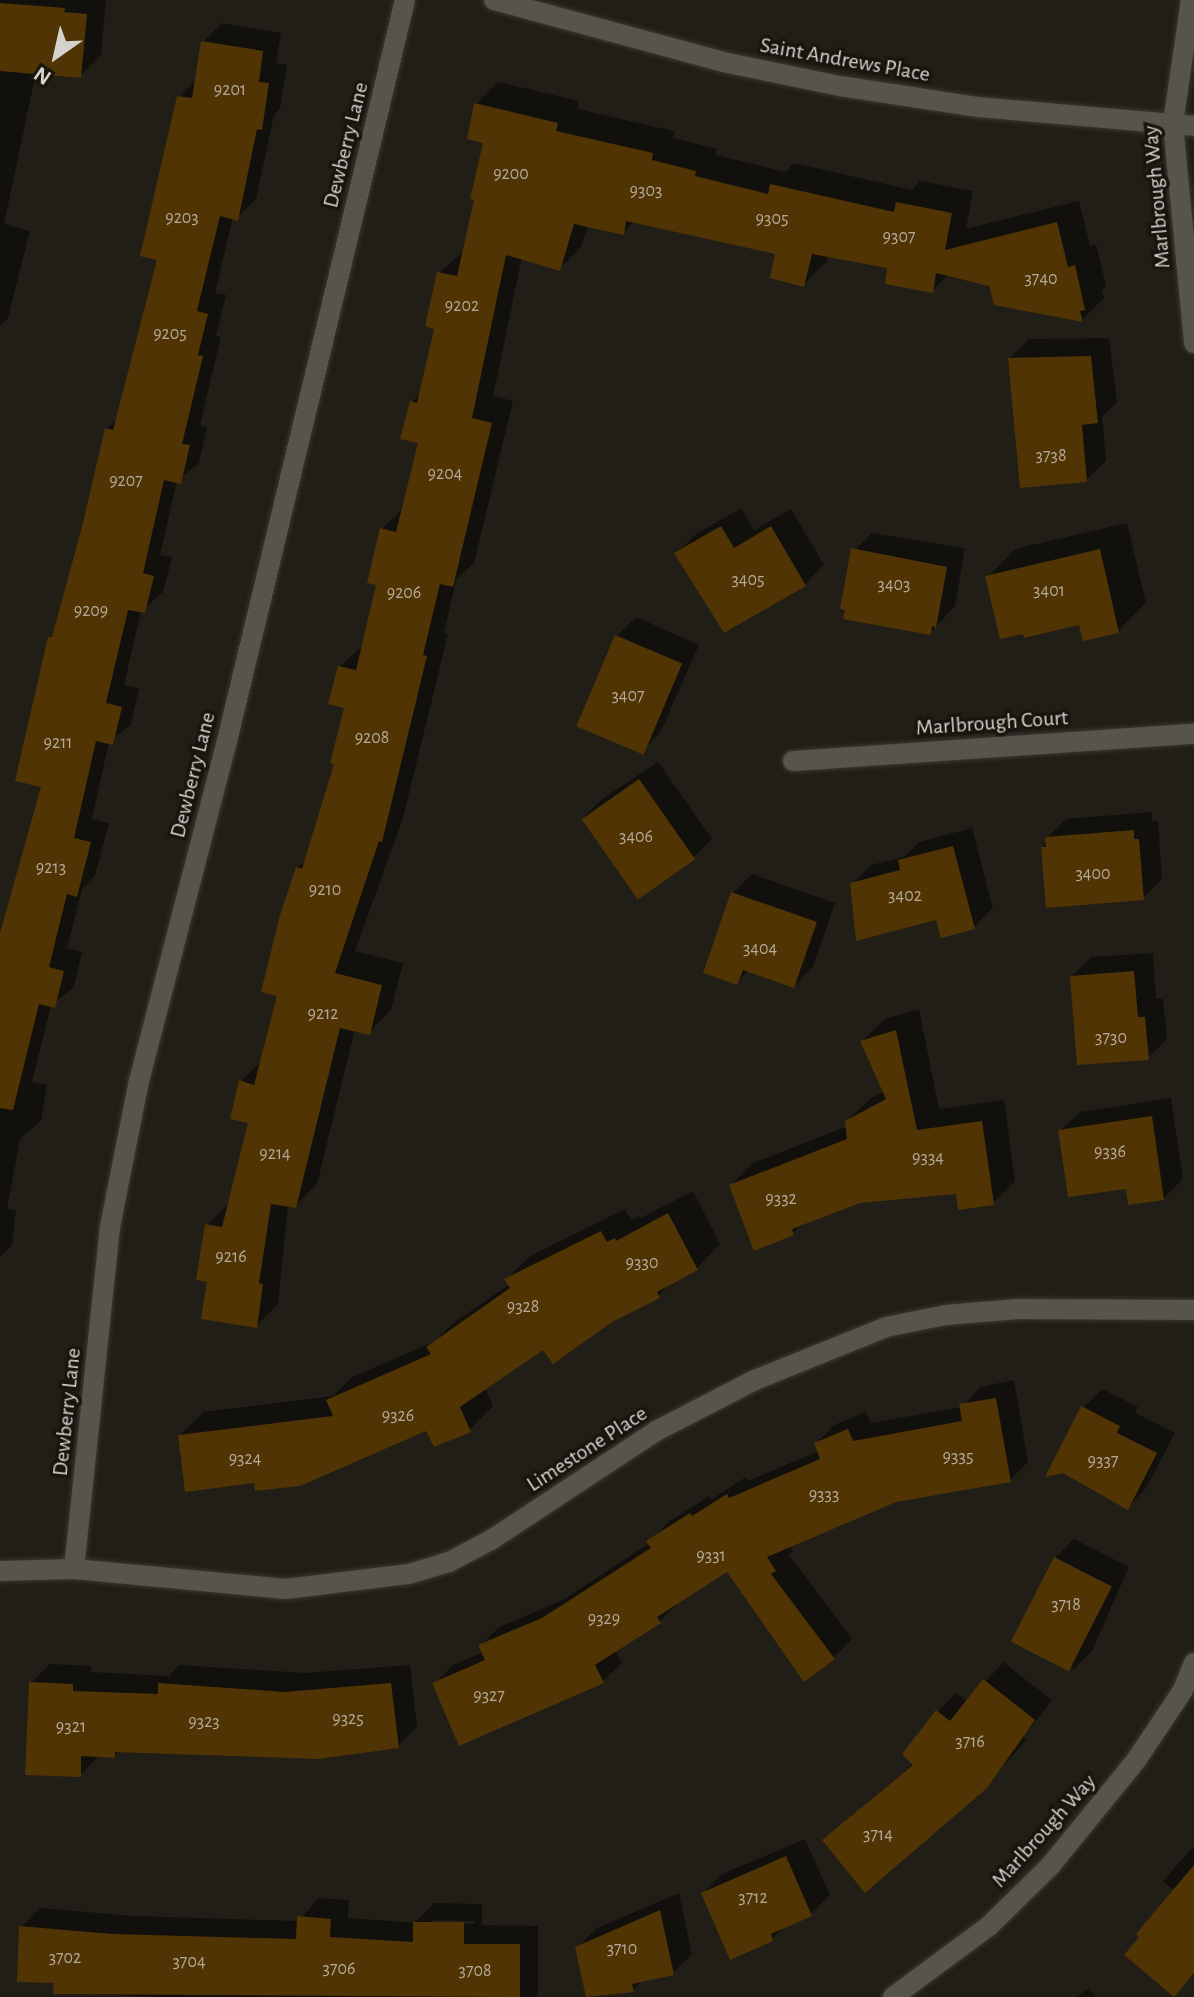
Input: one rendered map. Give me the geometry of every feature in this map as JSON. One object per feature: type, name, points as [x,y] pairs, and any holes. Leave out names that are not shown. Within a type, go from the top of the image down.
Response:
[{"type":"street","name":"Dewberry Lane","points":[[74,1569],[110,1227],[139,1081],[227,741],[405,0]]},
{"type":"street","name":"Saint Andrews Place","points":[[494,0],[723,62],[840,86],[978,107],[1194,126]]},
{"type":"street","name":"Marlbrough Way","points":[[1191,0],[1173,124],[1194,343]]},
{"type":"street","name":"Marlbrough Court","points":[[793,761],[1194,734]]},
{"type":"street","name":"Limestone Place","points":[[0,1571],[74,1569],[286,1589],[409,1574],[449,1562],[491,1540],[656,1431],[755,1380],[886,1327],[946,1315],[1018,1309],[1194,1310]]},
{"type":"street","name":"Marlbrough Way","points":[[893,1997],[989,1926],[1051,1865],[1137,1759],[1183,1690],[1194,1663]]},
{"type":"building","points":[[0,3],[65,8],[64,12],[87,14],[81,78],[0,71]]},
{"type":"building","points":[[201,41],[263,51],[259,82],[269,83],[262,130],[257,129],[238,221],[220,216],[197,311],[208,314],[198,355],[203,356],[182,444],[190,445],[181,484],[164,480],[143,573],[154,576],[145,613],[128,610],[106,703],[122,707],[113,745],[96,741],[74,838],[91,842],[77,897],[67,894],[49,967],[64,971],[55,1008],[39,1004],[13,1110],[0,1108],[0,933],[41,787],[15,781],[48,637],[52,637],[105,428],[113,430],[157,260],[140,256],[177,96],[192,98]]},
{"type":"building","points":[[474,103],[558,123],[556,131],[653,153],[652,160],[696,171],[695,176],[768,194],[770,184],[894,212],[896,202],[952,213],[945,250],[1057,222],[1068,267],[1075,265],[1085,310],[1080,311],[1083,322],[994,305],[989,286],[936,273],[933,293],[885,284],[887,268],[812,254],[804,287],[770,278],[775,254],[626,221],[624,235],[574,224],[560,271],[506,255],[472,418],[492,423],[453,587],[440,584],[423,655],[427,656],[382,842],[379,841],[335,973],[382,985],[370,1035],[340,1028],[296,1208],[271,1204],[259,1283],[263,1284],[257,1328],[201,1319],[207,1282],[196,1280],[205,1224],[222,1227],[248,1123],[230,1119],[239,1080],[254,1085],[277,996],[261,992],[280,915],[296,867],[302,869],[334,764],[330,763],[344,708],[328,704],[338,666],[356,670],[376,585],[367,583],[380,528],[396,532],[418,443],[400,439],[410,401],[417,403],[434,329],[425,326],[437,272],[457,276],[483,143],[467,139]]},
{"type":"building","points":[[1091,356],[1098,423],[1082,425],[1087,482],[1020,488],[1008,358]]},
{"type":"building","points":[[721,526],[734,548],[771,526],[806,586],[724,633],[674,553]]},
{"type":"building","points":[[851,548],[947,567],[936,628],[932,626],[931,635],[843,619],[845,610],[840,609]]},
{"type":"building","points":[[1100,549],[1119,633],[1083,641],[1079,625],[1024,638],[1023,634],[1000,639],[985,576]]},
{"type":"building","points":[[615,635],[682,664],[644,755],[576,726]]},
{"type":"building","points":[[639,779],[695,859],[638,899],[582,819]]},
{"type":"building","points":[[1134,830],[1134,839],[1139,839],[1144,900],[1046,908],[1041,847],[1046,847],[1045,837]]},
{"type":"building","points":[[953,846],[975,929],[941,938],[936,920],[856,941],[850,883],[900,870],[898,860]]},
{"type":"building","points":[[731,892],[817,922],[794,988],[743,970],[737,985],[703,973]]},
{"type":"building","points":[[1134,971],[1138,1017],[1145,1017],[1149,1060],[1077,1065],[1070,976]]},
{"type":"building","points":[[896,1030],[917,1130],[982,1121],[994,1205],[958,1210],[956,1194],[860,1203],[792,1229],[794,1235],[754,1251],[729,1185],[847,1139],[845,1121],[886,1099],[860,1041]]},
{"type":"building","points":[[1152,1116],[1164,1200],[1128,1205],[1126,1189],[1068,1197],[1058,1130]]},
{"type":"building","points":[[668,1213],[698,1270],[657,1292],[660,1298],[612,1322],[553,1364],[543,1350],[460,1407],[471,1432],[434,1447],[426,1431],[300,1486],[255,1491],[254,1483],[185,1492],[178,1435],[333,1416],[326,1400],[431,1354],[426,1347],[510,1288],[504,1279],[601,1231],[607,1242],[615,1238],[616,1241]]},
{"type":"building","points":[[996,1398],[1011,1482],[896,1502],[767,1557],[776,1571],[771,1574],[835,1659],[804,1682],[727,1572],[657,1617],[661,1623],[595,1665],[604,1683],[459,1746],[432,1683],[485,1660],[478,1645],[542,1618],[651,1548],[646,1541],[690,1513],[692,1516],[727,1494],[729,1498],[820,1459],[814,1443],[848,1429],[853,1441],[962,1421],[959,1404]]},
{"type":"building","points":[[1081,1406],[1120,1426],[1117,1433],[1157,1453],[1128,1510],[1063,1473],[1045,1477]]},
{"type":"building","points":[[1054,1557],[1112,1587],[1069,1671],[1011,1642]]},
{"type":"building","points":[[983,1679],[1035,1720],[987,1788],[865,1893],[822,1840],[913,1765],[902,1754],[936,1710],[950,1721]]},
{"type":"building","points":[[29,1682],[73,1684],[73,1691],[158,1694],[158,1683],[285,1692],[391,1683],[399,1748],[318,1759],[115,1752],[115,1758],[81,1756],[81,1777],[25,1775]]},
{"type":"building","points":[[786,1856],[812,1916],[771,1934],[773,1941],[730,1960],[701,1893]]},
{"type":"building","points":[[1194,1865],[1194,1973],[1174,1997],[1124,1955],[1139,1937],[1136,1934]]},
{"type":"building","points":[[660,1910],[674,1975],[632,1984],[634,1992],[586,1997],[575,1947]]},
{"type":"building","points":[[297,1916],[331,1919],[330,1937],[413,1942],[413,1922],[464,1922],[464,1944],[520,1944],[520,1997],[53,1994],[54,1983],[17,1982],[19,1926],[112,1934],[296,1939]]}]
